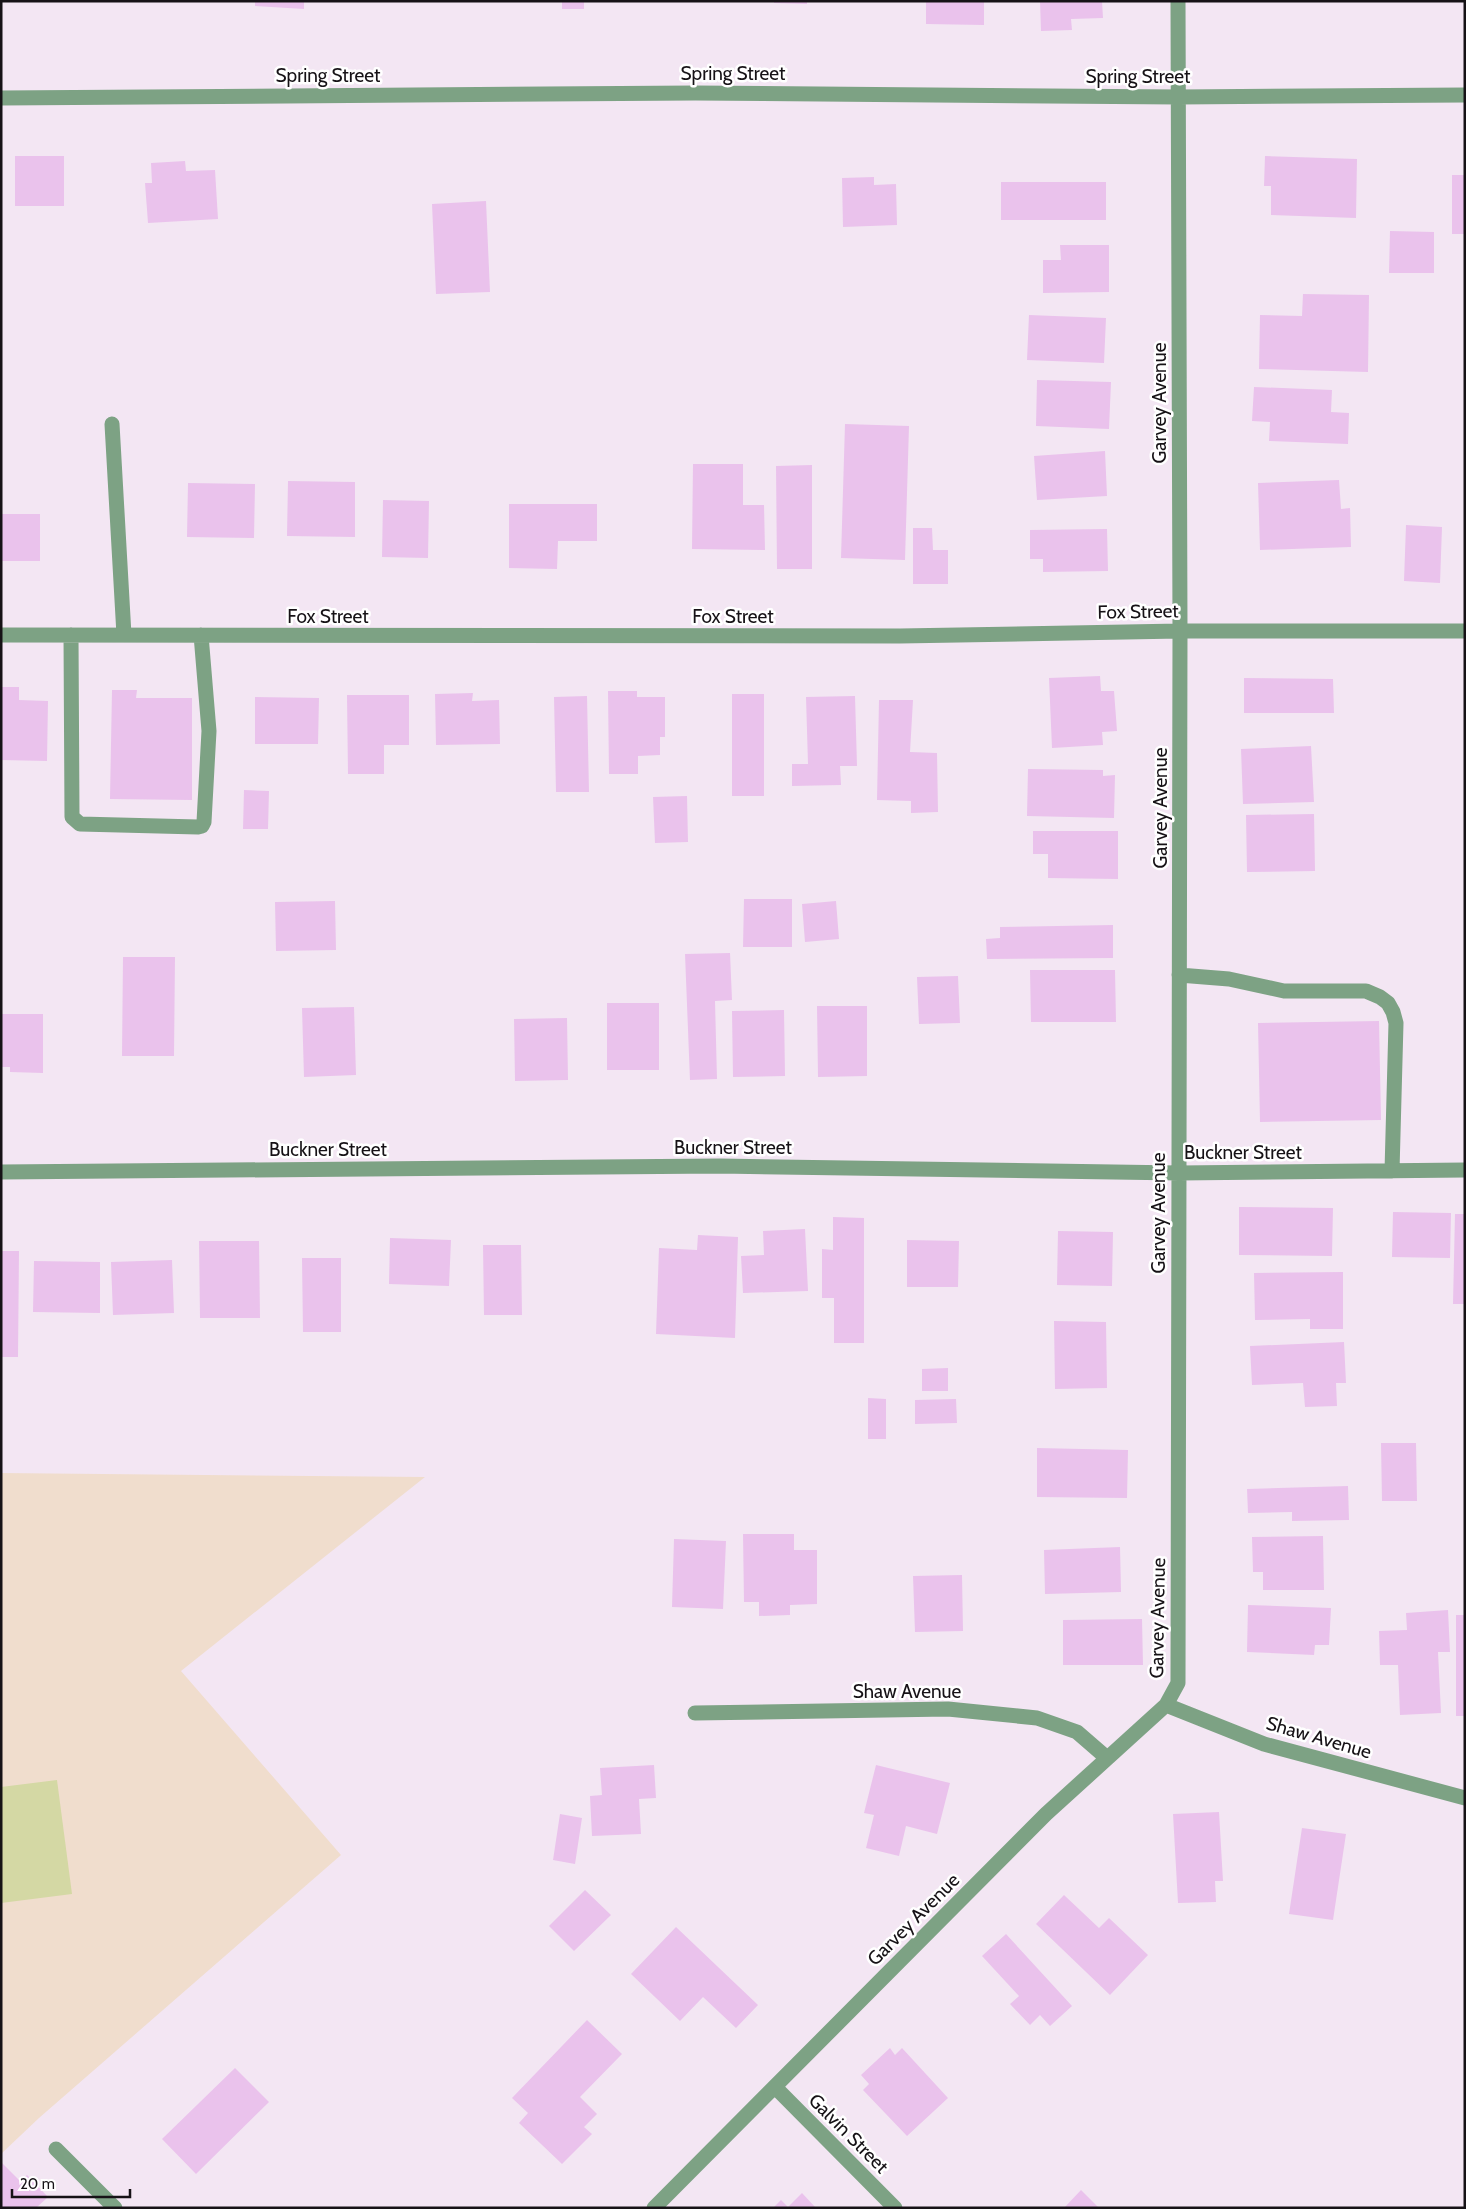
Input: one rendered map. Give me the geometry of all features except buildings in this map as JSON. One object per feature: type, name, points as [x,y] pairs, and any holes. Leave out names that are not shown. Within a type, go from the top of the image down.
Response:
[{"type":"street","name":"Garvey Avenue","points":[[654,2208],[1046,1814],[1166,1704],[1178,1683],[1180,630],[1178,1]]},
{"type":"street","name":"Spring Street","points":[[1,98],[695,93],[1178,97],[1465,95]]},
{"type":"street","points":[[112,424],[124,635]]},
{"type":"street","name":"Fox Street","points":[[1,635],[900,636],[1180,630],[1465,631]]},
{"type":"street","points":[[71,635],[72,817],[80,824],[198,827],[202,826],[204,822],[209,731],[201,635]]},
{"type":"street","points":[[1179,974],[1228,979],[1284,991],[1366,991],[1388,1003],[1396,1023],[1392,1171]]},
{"type":"street","name":"Buckner Street","points":[[1,1172],[720,1166],[1178,1172],[1465,1170]]},
{"type":"street","name":"Shaw Avenue","points":[[1166,1704],[1264,1744],[1465,1798]]},
{"type":"street","name":"Shaw Avenue","points":[[695,1713],[948,1709],[1037,1718],[1077,1732],[1107,1758]]},
{"type":"street","name":"Galvin Street","points":[[775,2087],[895,2208]]},
{"type":"street","points":[[56,2150],[115,2208]]},
{"type":"shaded area","points":[[1,1473],[425,1477],[181,1671],[341,1855],[39,2118],[1,2154]]},
{"type":"green space","points":[[57,1780],[72,1894],[1,1903],[1,1787]]}]
